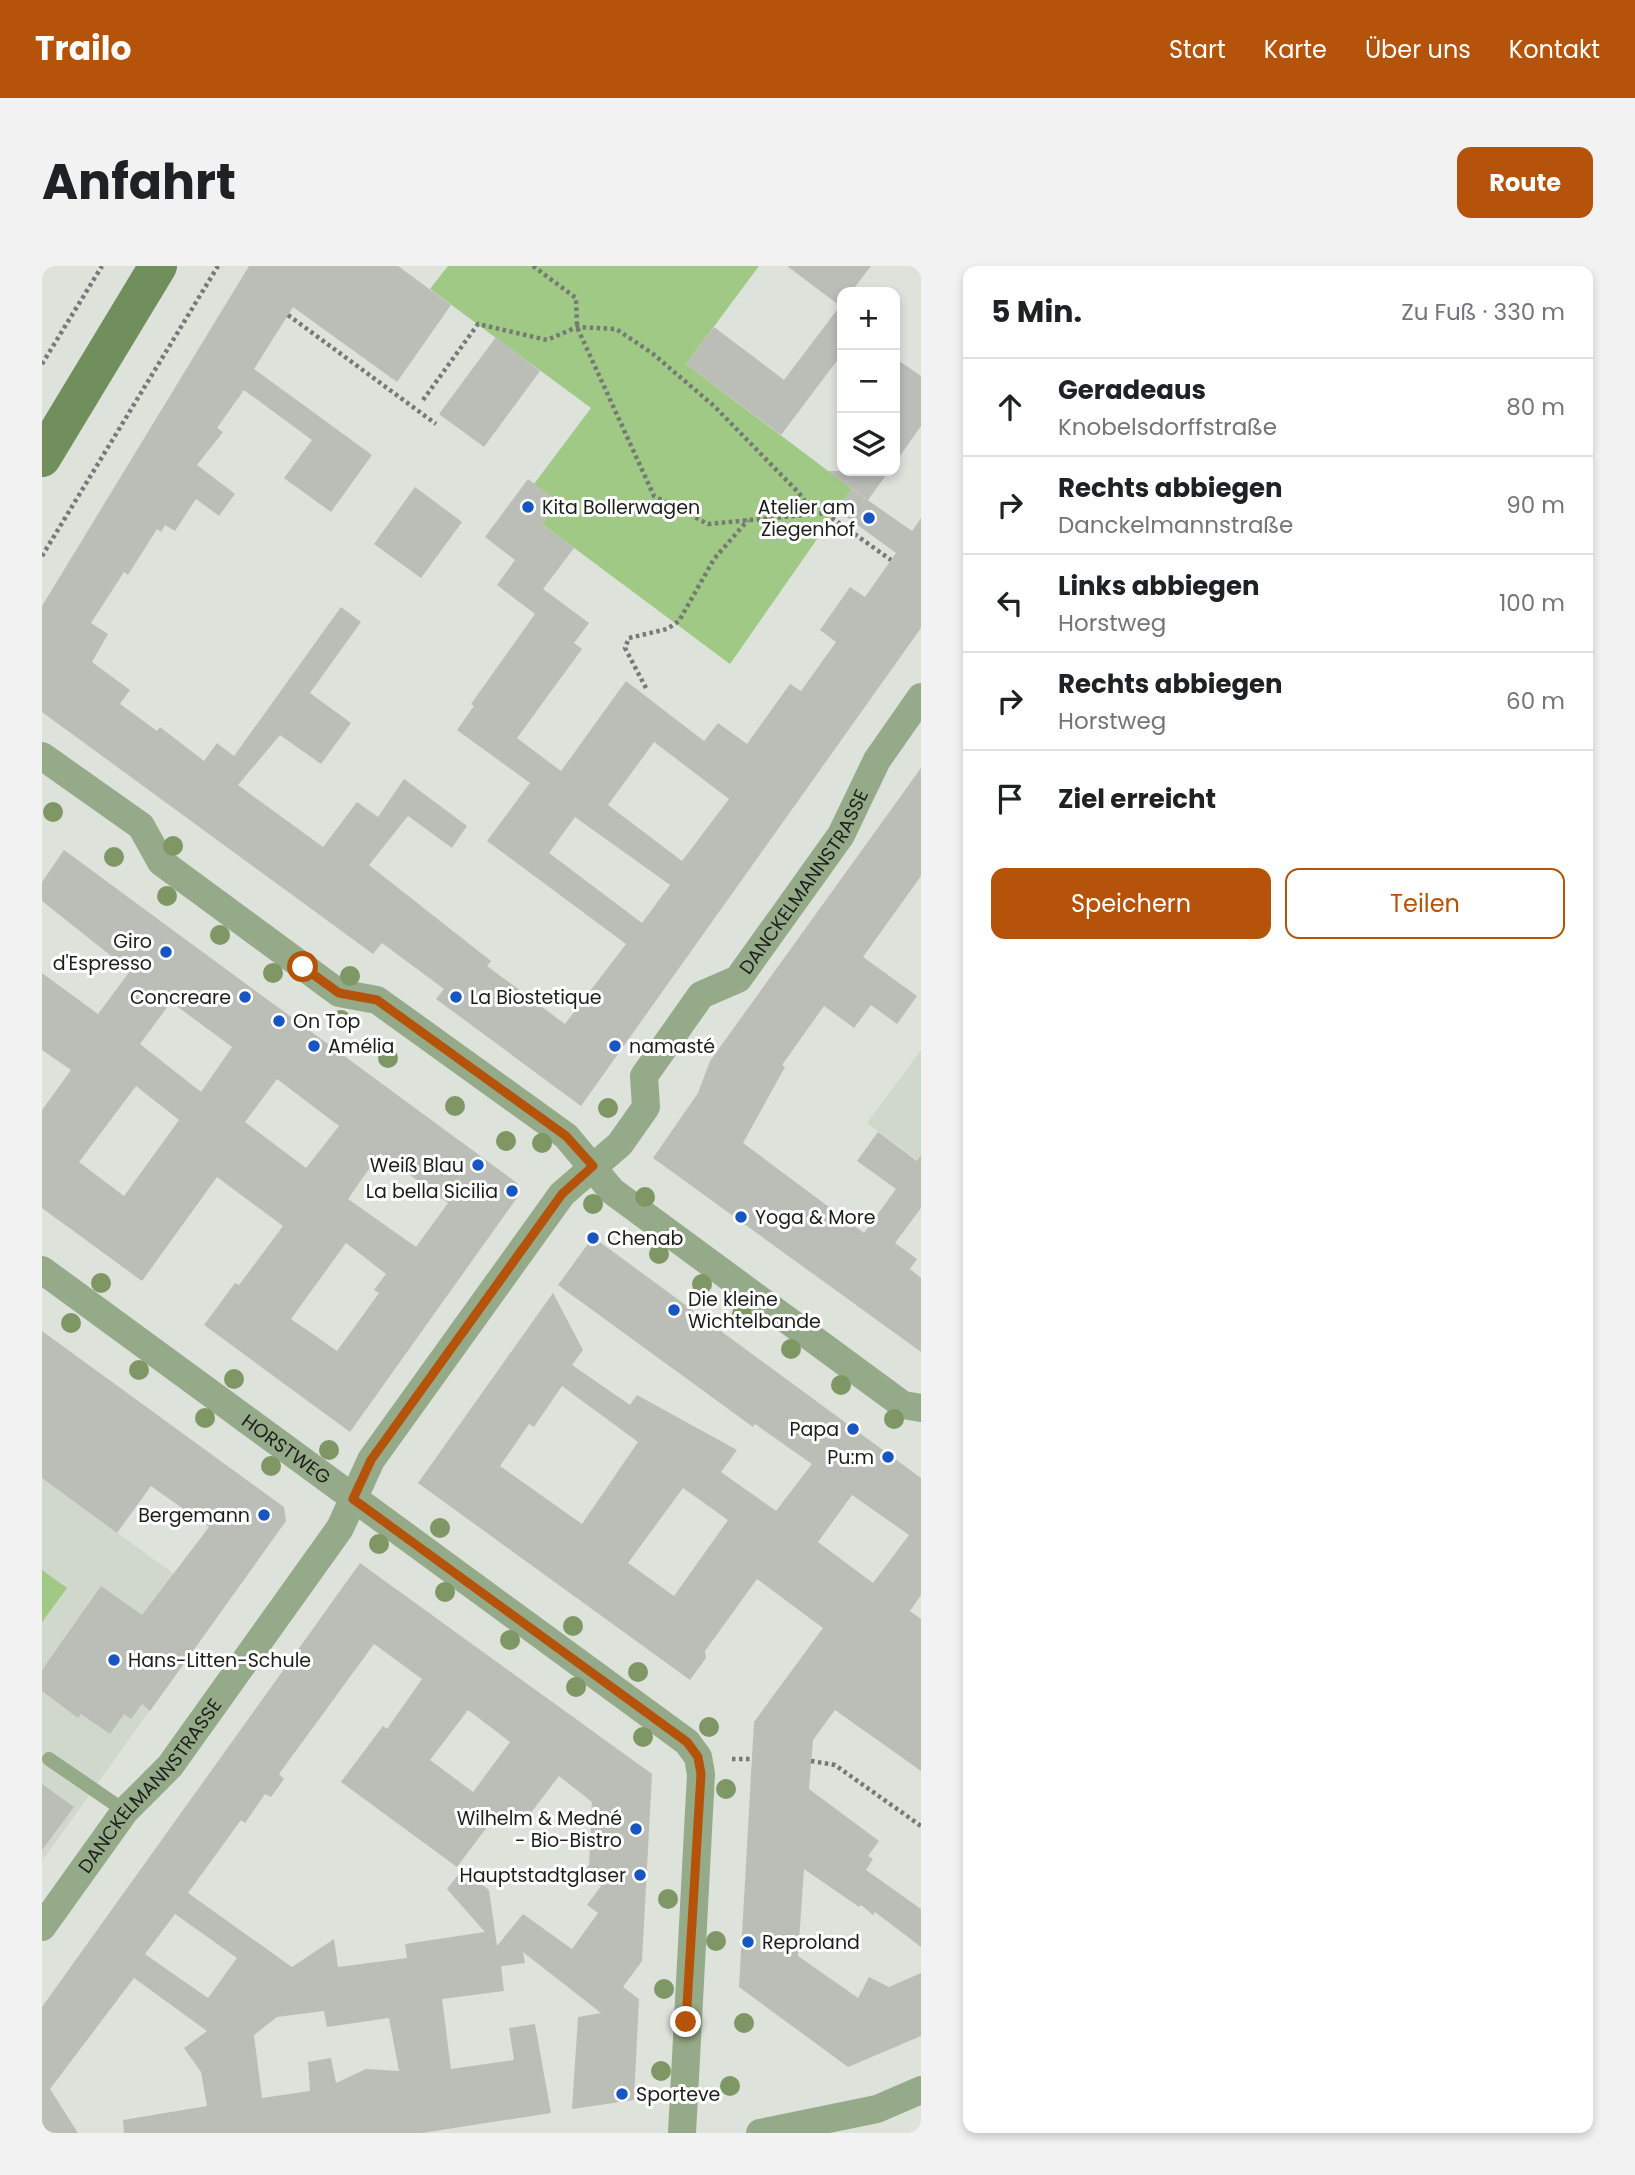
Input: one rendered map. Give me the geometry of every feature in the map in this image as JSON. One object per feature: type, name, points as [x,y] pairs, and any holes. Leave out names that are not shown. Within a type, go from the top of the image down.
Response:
[{"type":"street","points":[[42,458],[158,266]]},
{"type":"street","name":"DANCKELMANNSTRASSE","points":[[42,1927],[125,1811],[170,1766],[335,1535],[371,1460],[557,1200],[620,1144],[646,1107],[644,1076],[701,995],[738,979],[841,835],[877,760],[921,697]]},
{"type":"street","points":[[42,755],[141,826],[161,862],[339,993],[377,1000],[566,1136],[612,1191],[633,1207],[903,1405],[921,1408]]},
{"type":"street","name":"HORSTWEG","points":[[42,1270],[687,1742],[698,1757],[701,1774],[682,2133]]},
{"type":"street","points":[[760,2133],[877,2109],[921,2090]]},
{"type":"lane","points":[[49,1759],[125,1811]]},
{"type":"path","points":[[42,364],[102,266]]},
{"type":"path","points":[[42,556],[218,266]]},
{"type":"path","points":[[533,266],[576,298],[578,327],[654,496],[708,524],[825,513],[891,560]]},
{"type":"path","points":[[288,315],[436,424]]},
{"type":"path","points":[[423,400],[478,324],[547,340],[578,327],[616,328],[714,406],[799,493],[813,514]]},
{"type":"path","points":[[646,688],[625,648],[629,638],[667,629],[679,621],[714,559],[748,519]]},
{"type":"path","points":[[732,1759],[751,1759]]},
{"type":"path","points":[[811,1761],[835,1765],[921,1826]]},
{"type":"shaded area","points":[[921,1050],[921,1163],[867,1123]]},
{"type":"shaded area","name":"Hans-Litten-Schule","points":[[42,1478],[222,1609],[42,1861]]},
{"type":"green space","points":[[448,266],[759,266],[686,364],[852,489],[730,664],[542,524],[559,502],[534,484],[591,408],[430,289]]},
{"type":"green space","points":[[42,1570],[67,1588],[42,1622]]},
{"type":"building","points":[[249,266],[398,266],[451,305],[397,382],[293,307],[254,369],[372,455],[331,512],[284,478],[312,440],[244,390],[217,428],[223,432],[197,465],[235,494],[219,516],[196,499],[175,531],[165,525],[161,532],[157,529],[128,575],[124,572],[91,623],[108,634],[92,662],[130,690],[120,704],[157,731],[160,727],[204,761],[217,743],[234,756],[341,607],[361,622],[310,693],[351,723],[321,764],[280,735],[238,785],[323,847],[357,802],[378,817],[404,779],[467,826],[452,848],[408,816],[369,865],[491,961],[487,966],[565,1024],[626,944],[487,841],[530,783],[457,730],[474,706],[471,704],[535,614],[497,585],[515,560],[485,537],[528,479],[559,502],[542,524],[574,548],[543,589],[589,623],[574,643],[582,649],[517,738],[561,771],[626,681],[704,741],[718,723],[747,744],[790,684],[801,691],[836,642],[820,630],[850,587],[865,597],[896,553],[837,510],[852,489],[912,531],[921,518],[921,628],[581,1106],[436,999],[444,989],[382,943],[373,954],[42,712],[42,606]],"holes":[[[654,742],[729,799],[682,861],[608,805]],[[575,817],[670,885],[642,923],[549,853]]]},
{"type":"building","points":[[787,266],[871,266],[855,287],[837,287],[837,304]]},
{"type":"building","points":[[837,310],[837,361],[781,435],[686,364],[714,327],[784,380]]},
{"type":"building","points":[[496,337],[540,371],[484,447],[439,414]]},
{"type":"building","points":[[900,361],[921,376],[921,426],[900,456]]},
{"type":"building","points":[[827,471],[837,471],[837,476],[885,476],[868,500]]},
{"type":"building","points":[[415,487],[462,522],[421,578],[374,544]]},
{"type":"building","points":[[921,768],[921,876],[863,957],[917,996],[897,1024],[871,1005],[854,1028],[824,1006],[782,1065],[785,1067],[743,1143],[864,1233],[896,1189],[857,1161],[878,1132],[917,1161],[921,1155],[921,1208],[895,1243],[917,1259],[910,1269],[921,1278],[921,1352],[653,1158],[698,1093],[710,1061]]},
{"type":"building","points":[[64,850],[517,1183],[519,1195],[350,1432],[204,1325],[235,1283],[239,1285],[283,1226],[217,1177],[142,1281],[42,1208],[42,1110],[71,1070],[42,1050],[42,973],[98,1014],[130,971],[42,901],[42,882]],"holes":[[[171,1002],[232,1047],[201,1092],[140,1044]],[[277,1079],[339,1126],[306,1168],[245,1122]],[[136,1086],[179,1120],[124,1196],[79,1162]],[[380,1153],[448,1203],[416,1247],[348,1199]],[[346,1243],[386,1274],[374,1290],[379,1293],[337,1351],[291,1319]]]},
{"type":"building","points":[[593,1237],[921,1478],[921,1595],[910,1611],[921,1619],[921,1771],[835,1710],[813,1740],[809,1789],[879,1841],[868,1856],[873,1859],[866,1870],[921,1909],[921,1947],[875,1912],[873,1915],[861,1905],[859,1907],[804,1869],[798,1956],[858,1998],[869,1977],[889,1987],[921,1973],[921,2036],[848,2067],[739,1987],[754,1722],[823,1628],[757,1579],[705,1651],[706,1658],[690,1680],[418,1483],[553,1293],[583,1350],[572,1365],[630,1405],[637,1395],[737,1450],[721,1472],[776,1511],[812,1464],[755,1424],[753,1427],[558,1285]],"holes":[[[562,1386],[638,1442],[582,1524],[500,1466],[529,1424],[534,1427]],[[683,1488],[728,1520],[674,1596],[628,1563]],[[852,1495],[909,1535],[873,1583],[818,1542]]]},
{"type":"building","points":[[42,1331],[284,1507],[286,1521],[150,1711],[142,1704],[131,1719],[124,1714],[110,1734],[81,1714],[78,1718],[42,1691],[42,1670],[101,1586],[142,1615],[209,1527],[151,1486],[117,1533],[42,1478]]},
{"type":"building","points":[[360,1563],[652,1774],[642,1961],[623,1987],[639,1999],[634,2100],[572,2109],[578,2017],[601,2013],[523,1952],[525,1963],[501,1966],[504,1991],[442,1999],[451,2069],[514,2060],[509,2028],[535,2024],[551,2113],[422,2133],[124,2133],[123,2120],[207,2106],[201,2072],[184,2048],[207,2031],[134,1978],[50,2089],[78,2133],[42,2133],[42,2007]],"holes":[[[374,1644],[422,1679],[387,1729],[383,1726],[341,1782],[457,1867],[499,1811],[520,1827],[559,1776],[592,1802],[589,1865],[583,1873],[601,1886],[587,1905],[598,1913],[572,1949],[523,1914],[497,1946],[489,1890],[462,1870],[447,1889],[485,1932],[405,1944],[407,1958],[338,1967],[334,1939],[292,1967],[188,1893],[241,1820],[245,1823],[265,1794],[271,1797],[284,1779],[279,1774]],[[468,1710],[510,1742],[473,1792],[430,1760]],[[175,1914],[237,1958],[208,1998],[145,1954]],[[324,2011],[327,2027],[389,2018],[399,2071],[366,2069],[336,2083],[331,2058],[308,2062],[310,2091],[262,2098],[254,2035],[277,2017]]]},
{"type":"building","points":[[42,1784],[74,1807],[42,1850]]},
{"type":"place","name":"Kita Bollerwagen","points":[[528,507]]},
{"type":"place","name":"Atelier am Ziegenhof","points":[[869,518]]},
{"type":"place","name":"Giro d'Espresso","points":[[166,952]]},
{"type":"place","name":"Concreare","points":[[245,997]]},
{"type":"place","name":"La Biostetique","points":[[456,997]]},
{"type":"place","name":"On Top","points":[[279,1021]]},
{"type":"place","name":"Amélia","points":[[314,1046]]},
{"type":"place","name":"namasté","points":[[615,1046]]},
{"type":"place","name":"Weiß Blau","points":[[478,1165]]},
{"type":"place","name":"La bella Sicilia","points":[[512,1191]]},
{"type":"place","name":"Yoga & More","points":[[741,1217]]},
{"type":"place","name":"Chenab","points":[[593,1238]]},
{"type":"place","name":"Die kleine Wichtelbande","points":[[674,1310]]},
{"type":"place","name":"Papa","points":[[853,1429]]},
{"type":"place","name":"Pu:m","points":[[888,1457]]},
{"type":"place","name":"Bergemann","points":[[264,1515]]},
{"type":"place","name":"Hans-Litten-Schule","points":[[114,1660]]},
{"type":"place","name":"Wilhelm & Medné - Bio-Bistro","points":[[636,1829]]},
{"type":"place","name":"Hauptstadtglaser","points":[[640,1875]]},
{"type":"place","name":"Reproland","points":[[748,1942]]},
{"type":"place","name":"Sporteve","points":[[622,2094]]},
{"type":"route","points":[[303,967],[339,993],[377,1000],[566,1136],[593,1166],[562,1194],[371,1460],[353,1499],[687,1742],[698,1757],[701,1774],[686,2022]]}]
